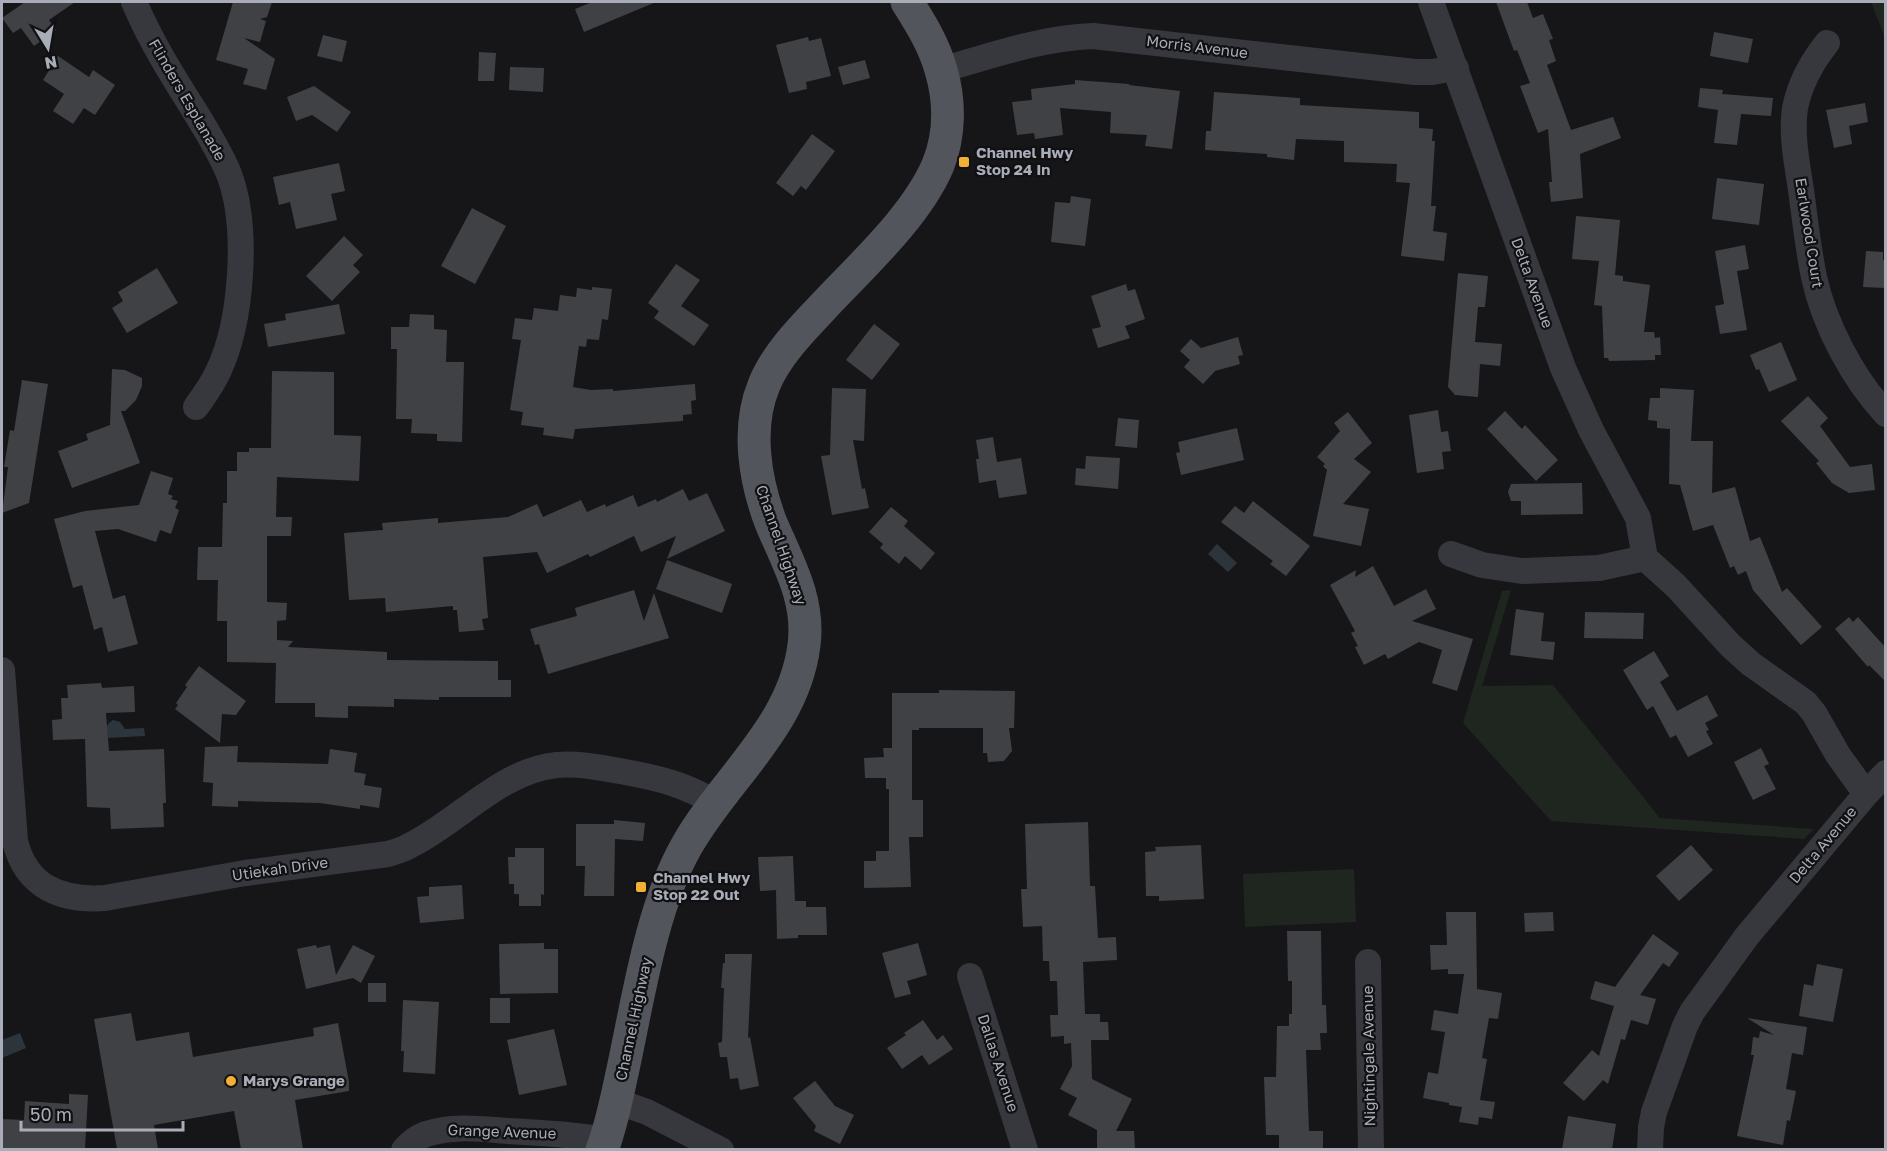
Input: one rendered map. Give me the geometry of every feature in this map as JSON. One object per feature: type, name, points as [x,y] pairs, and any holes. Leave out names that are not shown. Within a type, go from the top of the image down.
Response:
[{"type":"main road","name":"Channel Highway","points":[[604,1145],[643,976],[664,898],[686,847],[762,743],[783,710],[797,678],[804,646],[805,618],[802,597],[770,519],[758,478],[754,439],[755,421],[763,387],[773,367],[805,326],[897,226],[938,165],[946,129],[946,94],[941,70],[926,31],[907,2]]},
{"type":"street","name":"Flinders Esplanade","points":[[134,2],[152,41],[213,141],[229,175],[239,216],[239,289],[231,332],[219,370],[210,388],[196,407]]},
{"type":"street","name":"Delta Avenue","points":[[1431,2],[1563,368],[1591,430],[1638,518],[1645,558],[1676,586],[1738,652],[1763,674],[1806,703],[1838,755],[1866,794],[1747,936],[1692,1012],[1654,1112],[1650,1149]]},
{"type":"street","name":"Morris Avenue","points":[[941,70],[1066,37],[1093,36],[1415,72],[1455,68]]},
{"type":"street","name":"Earlwood Court","points":[[1827,43],[1814,59],[1798,93],[1793,124],[1811,257],[1818,293],[1838,340],[1863,386],[1886,414]]},
{"type":"street","points":[[1451,554],[1482,565],[1522,570],[1599,568],[1645,558]]},
{"type":"street","name":"Utiekah Drive","points":[[2,670],[15,841],[19,855],[27,870],[39,882],[68,897],[105,898],[245,873],[388,854],[426,837],[519,776],[555,765],[575,764],[598,767],[653,778],[697,791],[716,803]]},
{"type":"street","points":[[1866,794],[1886,773]]},
{"type":"street","name":"Nightingale Avenue","points":[[1368,962],[1371,1149]]},
{"type":"street","name":"Dallas Avenue","points":[[970,976],[1026,1149]]},
{"type":"street","points":[[616,1101],[647,1112],[721,1149]]},
{"type":"street","name":"Grange Avenue","points":[[404,1149],[425,1134],[463,1128],[578,1135],[604,1145]]},
{"type":"shaded area","points":[[1871,2],[1885,2],[1885,38]]},
{"type":"shaded area","points":[[1217,544],[1237,563],[1228,572],[1208,554]]},
{"type":"shaded area","points":[[1511,590],[1482,686],[1553,685],[1660,818],[1814,829],[1804,839],[1551,821],[1463,723],[1502,591]]},
{"type":"shaded area","points":[[113,720],[120,722],[125,729],[144,728],[145,736],[107,738],[107,728]]},
{"type":"shaded area","points":[[1354,869],[1356,922],[1245,927],[1243,874]]},
{"type":"shaded area","points":[[20,1033],[26,1048],[2,1058],[2,1040]]},
{"type":"building","points":[[25,2],[75,2],[49,20],[56,30],[34,46],[21,28],[13,33],[2,18]]},
{"type":"building","points":[[233,2],[272,2],[267,17],[260,19],[266,21],[260,42],[244,38],[275,59],[266,90],[243,84],[248,69],[216,60]]},
{"type":"building","points":[[592,2],[656,2],[584,32],[575,9]]},
{"type":"building","points":[[1496,2],[1527,2],[1533,18],[1543,14],[1553,39],[1549,40],[1556,61],[1547,65],[1571,130],[1613,117],[1621,138],[1580,154],[1583,198],[1551,202],[1549,182],[1552,182],[1548,129],[1538,133],[1520,86],[1530,83],[1517,50],[1514,51]]},
{"type":"building","points":[[1714,32],[1753,39],[1748,63],[1710,56]]},
{"type":"building","points":[[323,35],[347,41],[342,62],[317,56]]},
{"type":"building","points":[[808,37],[809,41],[821,38],[831,76],[806,82],[807,89],[789,93],[776,45]]},
{"type":"building","points":[[479,52],[496,53],[494,81],[478,81]]},
{"type":"building","points":[[58,56],[89,77],[93,70],[115,85],[95,115],[84,108],[73,124],[53,111],[64,94],[43,80]]},
{"type":"building","points":[[865,60],[870,78],[843,85],[838,67]]},
{"type":"building","points":[[510,67],[544,68],[543,92],[509,90]]},
{"type":"building","points":[[1075,80],[1180,91],[1172,149],[1145,146],[1147,135],[1110,133],[1111,112],[1060,108],[1063,135],[1035,139],[1034,133],[1017,135],[1012,102],[1032,100],[1031,89],[1075,84]]},
{"type":"building","points":[[314,86],[351,112],[337,132],[312,115],[296,121],[287,97]]},
{"type":"building","points":[[1700,88],[1723,90],[1722,94],[1773,98],[1771,116],[1741,114],[1737,145],[1714,143],[1718,110],[1698,107]]},
{"type":"building","points":[[1214,92],[1300,98],[1300,105],[1419,112],[1419,128],[1433,129],[1432,141],[1435,141],[1431,206],[1436,206],[1433,231],[1447,233],[1444,261],[1401,256],[1410,183],[1396,182],[1397,164],[1344,162],[1344,141],[1296,139],[1294,160],[1267,157],[1267,154],[1205,150],[1206,131],[1211,131]]},
{"type":"building","points":[[1865,103],[1868,122],[1849,126],[1852,144],[1834,148],[1826,110]]},
{"type":"building","points":[[812,134],[835,151],[806,190],[801,186],[793,196],[776,183]]},
{"type":"building","points":[[339,163],[345,191],[331,194],[337,220],[296,229],[290,202],[279,205],[273,177]]},
{"type":"building","points":[[1717,178],[1764,184],[1759,225],[1712,219]]},
{"type":"building","points":[[1071,196],[1091,199],[1085,246],[1051,242],[1055,202],[1070,203]]},
{"type":"building","points":[[472,208],[506,226],[475,284],[441,266]]},
{"type":"building","points":[[1576,216],[1620,220],[1615,275],[1623,276],[1623,281],[1650,285],[1644,332],[1654,332],[1655,338],[1660,337],[1661,355],[1655,355],[1655,360],[1609,361],[1608,358],[1604,358],[1602,306],[1594,305],[1599,261],[1572,259]]},
{"type":"building","points":[[344,236],[363,255],[353,265],[360,272],[332,301],[306,276]]},
{"type":"building","points":[[1745,245],[1749,269],[1737,271],[1747,330],[1720,334],[1715,306],[1724,304],[1715,251]]},
{"type":"building","points":[[1866,251],[1883,252],[1883,260],[1886,260],[1886,288],[1863,287]]},
{"type":"building","points":[[676,264],[700,280],[681,306],[709,325],[694,346],[654,318],[659,311],[648,303]]},
{"type":"building","points":[[157,268],[178,303],[127,333],[112,308],[123,301],[118,292]]},
{"type":"building","points":[[1458,273],[1488,276],[1485,307],[1478,307],[1475,342],[1502,344],[1500,366],[1480,364],[1478,397],[1455,395],[1448,387]]},
{"type":"building","points":[[1126,284],[1128,291],[1135,289],[1145,319],[1125,326],[1130,338],[1098,348],[1092,329],[1101,327],[1091,296]]},
{"type":"building","points":[[592,287],[612,289],[608,320],[602,319],[599,340],[587,339],[586,347],[579,346],[573,387],[591,390],[613,389],[613,391],[695,384],[696,400],[691,401],[692,414],[683,415],[683,421],[575,429],[573,439],[543,435],[544,428],[521,425],[523,412],[510,410],[521,340],[512,339],[515,318],[532,320],[534,308],[558,311],[560,295],[576,297],[577,288],[592,290]]},
{"type":"building","points":[[339,304],[345,334],[268,347],[264,324],[286,320],[285,314]]},
{"type":"building","points":[[410,314],[434,315],[434,329],[447,330],[446,362],[464,362],[462,442],[437,441],[437,434],[411,433],[412,419],[396,419],[397,349],[391,349],[391,327],[409,327]]},
{"type":"building","points":[[874,324],[900,344],[872,380],[846,360]]},
{"type":"building","points":[[1238,337],[1243,355],[1238,356],[1240,364],[1215,371],[1203,384],[1184,367],[1190,360],[1180,351],[1191,339],[1201,348]]},
{"type":"building","points":[[1781,342],[1797,380],[1769,392],[1750,355]]},
{"type":"building","points":[[112,369],[125,370],[142,378],[142,386],[136,400],[125,411],[121,411],[140,463],[72,488],[58,451],[88,440],[86,434],[110,425]]},
{"type":"building","points":[[272,371],[334,372],[334,435],[361,436],[359,481],[277,477],[276,517],[292,517],[291,536],[267,536],[267,602],[287,603],[286,620],[277,621],[277,640],[293,641],[288,647],[387,652],[387,660],[498,661],[498,680],[511,680],[511,697],[394,699],[394,707],[348,706],[348,718],[315,717],[315,703],[275,703],[276,663],[227,662],[227,621],[217,621],[218,580],[197,580],[198,547],[222,547],[223,503],[227,503],[227,471],[237,471],[237,452],[249,452],[249,448],[271,448]]},
{"type":"building","points":[[22,380],[48,384],[29,503],[2,513],[8,467],[4,467],[10,430],[14,431]]},
{"type":"building","points":[[832,388],[866,389],[864,441],[853,440],[862,489],[865,488],[869,508],[832,515],[821,456],[830,455]]},
{"type":"building","points":[[1660,388],[1694,390],[1691,441],[1713,441],[1712,493],[1735,487],[1750,541],[1760,537],[1782,592],[1787,588],[1822,627],[1801,645],[1753,590],[1746,571],[1738,575],[1734,566],[1730,568],[1713,525],[1693,531],[1680,485],[1669,484],[1670,429],[1657,428],[1657,421],[1648,420],[1650,398],[1660,398]]},
{"type":"building","points":[[1808,396],[1828,418],[1820,426],[1850,467],[1872,464],[1875,490],[1849,493],[1832,483],[1816,463],[1819,461],[1781,421]]},
{"type":"building","points":[[1438,410],[1441,432],[1448,431],[1451,451],[1442,452],[1444,469],[1417,473],[1409,415]]},
{"type":"building","points":[[1505,411],[1522,429],[1525,425],[1558,460],[1536,481],[1487,429]]},
{"type":"building","points":[[1348,412],[1372,443],[1354,459],[1371,472],[1343,504],[1369,509],[1361,546],[1313,536],[1327,470],[1323,466],[1325,464],[1317,457],[1340,431],[1334,423]]},
{"type":"building","points":[[1118,418],[1139,420],[1137,448],[1115,446]]},
{"type":"building","points":[[1237,428],[1244,460],[1181,475],[1176,453],[1180,452],[1178,442]]},
{"type":"building","points":[[993,437],[997,462],[1021,458],[1027,494],[999,498],[996,480],[979,483],[976,440]]},
{"type":"building","points":[[1086,456],[1120,458],[1118,489],[1075,485],[1076,468],[1085,469]]},
{"type":"building","points":[[151,471],[173,478],[168,494],[173,496],[171,499],[178,501],[175,508],[179,510],[171,534],[160,530],[156,542],[118,529],[95,531],[113,599],[125,595],[138,644],[108,652],[102,627],[94,630],[82,585],[73,588],[54,519],[85,511],[139,505]]},
{"type":"building","points":[[1582,483],[1583,514],[1521,515],[1521,501],[1511,501],[1508,492],[1511,484]]},
{"type":"building","points":[[683,489],[689,501],[707,493],[725,531],[667,559],[676,536],[641,552],[634,536],[590,557],[588,554],[547,573],[537,552],[483,557],[488,618],[482,619],[484,630],[459,632],[457,610],[453,610],[453,606],[386,612],[385,598],[349,600],[344,533],[383,530],[382,523],[438,518],[438,523],[508,517],[537,504],[543,517],[581,500],[587,512],[605,504],[606,507],[633,495],[638,507],[656,499],[657,502]]},
{"type":"building","points":[[1253,501],[1310,546],[1286,576],[1270,564],[1273,561],[1221,522],[1235,506],[1244,513]]},
{"type":"building","points":[[891,507],[908,521],[904,526],[935,553],[921,570],[905,556],[899,564],[880,548],[883,544],[869,532]]},
{"type":"building","points":[[667,560],[732,584],[722,613],[656,589]]},
{"type":"building","points":[[1373,566],[1394,606],[1426,589],[1436,609],[1412,621],[1473,639],[1457,691],[1432,683],[1442,650],[1419,642],[1388,659],[1385,654],[1364,665],[1351,633],[1355,631],[1330,585],[1356,570],[1355,577]]},
{"type":"building","points":[[634,590],[644,621],[654,593],[669,638],[548,674],[539,644],[535,645],[530,629],[577,616],[575,608]]},
{"type":"building","points":[[1516,609],[1544,613],[1541,641],[1555,642],[1553,660],[1510,655]]},
{"type":"building","points":[[1585,612],[1644,613],[1643,639],[1584,638]]},
{"type":"building","points":[[1849,617],[1853,622],[1858,617],[1886,648],[1886,682],[1869,665],[1868,667],[1835,629]]},
{"type":"building","points":[[1654,651],[1669,676],[1660,682],[1677,711],[1707,695],[1718,716],[1705,723],[1709,730],[1706,731],[1713,744],[1688,757],[1676,735],[1670,738],[1653,706],[1647,710],[1623,670]]},
{"type":"building","points":[[199,666],[246,701],[236,715],[222,714],[220,743],[175,709],[178,705],[176,703],[187,687],[185,685]]},
{"type":"building","points":[[101,683],[102,688],[134,686],[135,712],[106,713],[109,751],[164,749],[166,803],[163,803],[164,827],[111,829],[110,808],[87,807],[85,739],[53,740],[52,720],[62,719],[61,698],[68,698],[67,685]]},
{"type":"building","points":[[939,690],[1015,691],[1014,728],[1009,728],[1012,751],[1004,761],[988,762],[987,753],[983,753],[983,728],[919,728],[919,730],[912,730],[912,800],[923,800],[923,837],[909,837],[911,887],[864,888],[864,861],[876,861],[876,851],[889,851],[889,789],[886,789],[886,778],[865,778],[864,758],[884,757],[883,748],[892,748],[892,693],[939,693]]},
{"type":"building","points":[[238,746],[237,762],[328,764],[330,749],[357,753],[354,772],[366,774],[364,785],[382,788],[379,808],[360,805],[360,809],[320,803],[238,801],[238,807],[212,806],[213,783],[203,782],[205,747]]},
{"type":"building","points":[[1761,748],[1769,764],[1764,766],[1776,789],[1753,800],[1734,762]]},
{"type":"building","points":[[614,820],[645,823],[643,841],[615,839],[614,896],[584,896],[585,866],[576,866],[576,824],[614,824]]},
{"type":"building","points":[[1088,822],[1090,886],[1095,886],[1098,938],[1116,937],[1117,960],[1083,962],[1085,1014],[1100,1014],[1100,1022],[1108,1022],[1109,1040],[1091,1040],[1092,1079],[1132,1099],[1116,1131],[1134,1131],[1135,1149],[1097,1149],[1097,1130],[1068,1115],[1077,1098],[1060,1089],[1072,1066],[1071,1043],[1064,1044],[1064,1036],[1051,1037],[1050,1015],[1058,1015],[1057,981],[1050,981],[1049,961],[1043,961],[1042,926],[1023,927],[1021,889],[1027,889],[1025,824]]},
{"type":"building","points":[[1201,845],[1204,899],[1159,901],[1159,896],[1146,896],[1145,852],[1156,851],[1155,847]]},
{"type":"building","points":[[1691,845],[1713,870],[1679,901],[1656,876]]},
{"type":"building","points":[[515,848],[544,848],[544,895],[541,894],[541,906],[519,906],[519,894],[514,894],[514,884],[509,884],[508,857],[515,857]]},
{"type":"building","points":[[793,856],[795,901],[806,901],[806,907],[826,907],[827,935],[798,935],[798,938],[777,939],[776,890],[760,891],[758,857]]},
{"type":"building","points":[[462,885],[464,919],[420,923],[417,897],[429,896],[429,887]]},
{"type":"building","points":[[1446,912],[1476,912],[1477,989],[1502,993],[1498,1019],[1489,1018],[1482,1058],[1487,1059],[1480,1100],[1495,1102],[1492,1119],[1479,1117],[1478,1125],[1459,1122],[1462,1107],[1423,1098],[1428,1072],[1438,1074],[1445,1032],[1431,1030],[1434,1010],[1458,1014],[1464,974],[1448,974],[1448,969],[1431,970],[1430,945],[1447,945]]},
{"type":"building","points":[[1553,912],[1554,931],[1525,932],[1524,913]]},
{"type":"building","points":[[1287,931],[1321,931],[1322,1005],[1326,1005],[1327,1033],[1320,1033],[1321,1050],[1306,1050],[1309,1131],[1323,1131],[1323,1149],[1279,1149],[1279,1135],[1266,1135],[1264,1077],[1276,1077],[1277,1026],[1289,1026],[1289,1014],[1292,1014],[1292,981],[1288,981]]},
{"type":"building","points":[[1653,934],[1679,953],[1669,967],[1663,963],[1640,995],[1656,999],[1648,1025],[1631,1020],[1625,1040],[1621,1039],[1608,1084],[1603,1080],[1584,1101],[1563,1083],[1592,1050],[1599,1056],[1614,1006],[1590,999],[1595,981],[1615,987]]},
{"type":"building","points":[[544,943],[544,949],[558,949],[558,993],[500,994],[499,944]]},
{"type":"building","points":[[918,943],[927,975],[907,981],[911,994],[895,998],[882,953]]},
{"type":"building","points":[[316,945],[317,948],[330,945],[336,975],[353,945],[375,956],[361,983],[353,978],[306,989],[297,949]]},
{"type":"building","points":[[725,954],[752,954],[748,1038],[750,1037],[759,1086],[740,1090],[738,1078],[730,1079],[727,1057],[720,1057],[718,1043],[722,1042],[724,988],[721,988]]},
{"type":"building","points":[[1817,964],[1843,969],[1833,1022],[1799,1016],[1804,984],[1813,986]]},
{"type":"building","points":[[368,983],[386,983],[386,1002],[368,1002]]},
{"type":"building","points":[[490,998],[510,998],[510,1023],[490,1023]]},
{"type":"building","points":[[403,1000],[439,1002],[435,1074],[403,1072],[404,1051],[401,1051]]},
{"type":"building","name":"Marys Grange","points":[[131,1013],[136,1041],[189,1032],[193,1057],[314,1036],[313,1028],[338,1023],[349,1091],[295,1100],[303,1149],[241,1149],[234,1111],[154,1125],[158,1149],[117,1149],[94,1019]]},
{"type":"building","points":[[1747,1018],[1807,1027],[1803,1055],[1792,1053],[1786,1089],[1796,1091],[1790,1121],[1787,1120],[1783,1145],[1737,1136],[1754,1055],[1751,1055],[1753,1037],[1759,1038],[1760,1031],[1774,1035]]},
{"type":"building","points":[[923,1020],[937,1040],[943,1035],[953,1049],[929,1065],[922,1055],[902,1069],[887,1048]]},
{"type":"building","points":[[554,1029],[567,1085],[519,1095],[507,1040]]},
{"type":"building","points":[[815,1081],[835,1106],[854,1115],[840,1144],[814,1131],[816,1126],[793,1098]]},
{"type":"building","points":[[69,1094],[88,1095],[85,1149],[2,1149],[2,1119],[24,1120],[25,1101],[69,1104]]},
{"type":"building","points":[[1568,1116],[1616,1124],[1612,1149],[1562,1149]]},
{"type":"place","name":"Channel Hwy Stop 24 In","points":[[964,162]]},
{"type":"place","name":"Channel Hwy Stop 22 Out","points":[[641,887]]},
{"type":"place","name":"Marys Grange","points":[[231,1081]]}]
